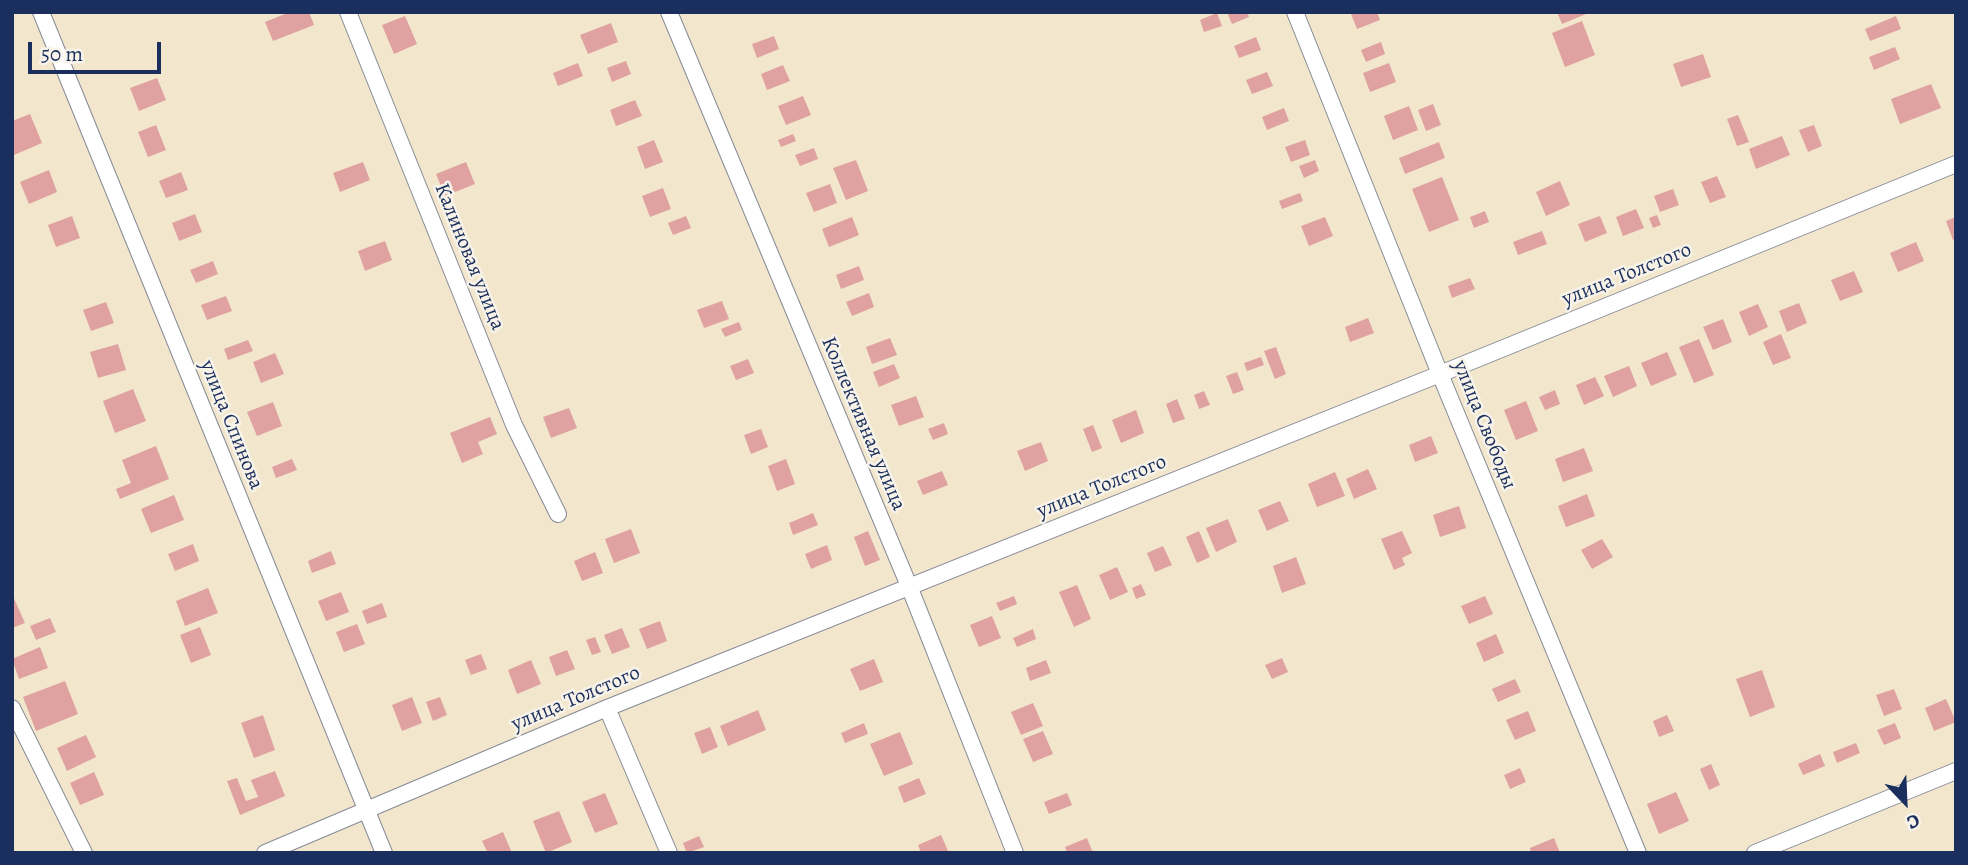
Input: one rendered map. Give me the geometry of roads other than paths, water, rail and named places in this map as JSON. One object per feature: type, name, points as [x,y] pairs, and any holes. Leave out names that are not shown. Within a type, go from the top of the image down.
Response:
[{"type":"street","name":"улица Спинова","points":[[41,12],[384,853]]},
{"type":"street","name":"Калиновая улица","points":[[348,12],[514,425],[558,514]]},
{"type":"street","name":"Коллективная улица","points":[[669,12],[909,586],[1015,853]]},
{"type":"street","name":"улица Свободы","points":[[1295,12],[1637,853]]},
{"type":"street","name":"улица Толстого","points":[[265,853],[607,708],[1956,164]]},
{"type":"street","points":[[12,708],[84,853]]},
{"type":"street","points":[[607,708],[668,853]]},
{"type":"street","points":[[1755,853],[1956,771]]}]
